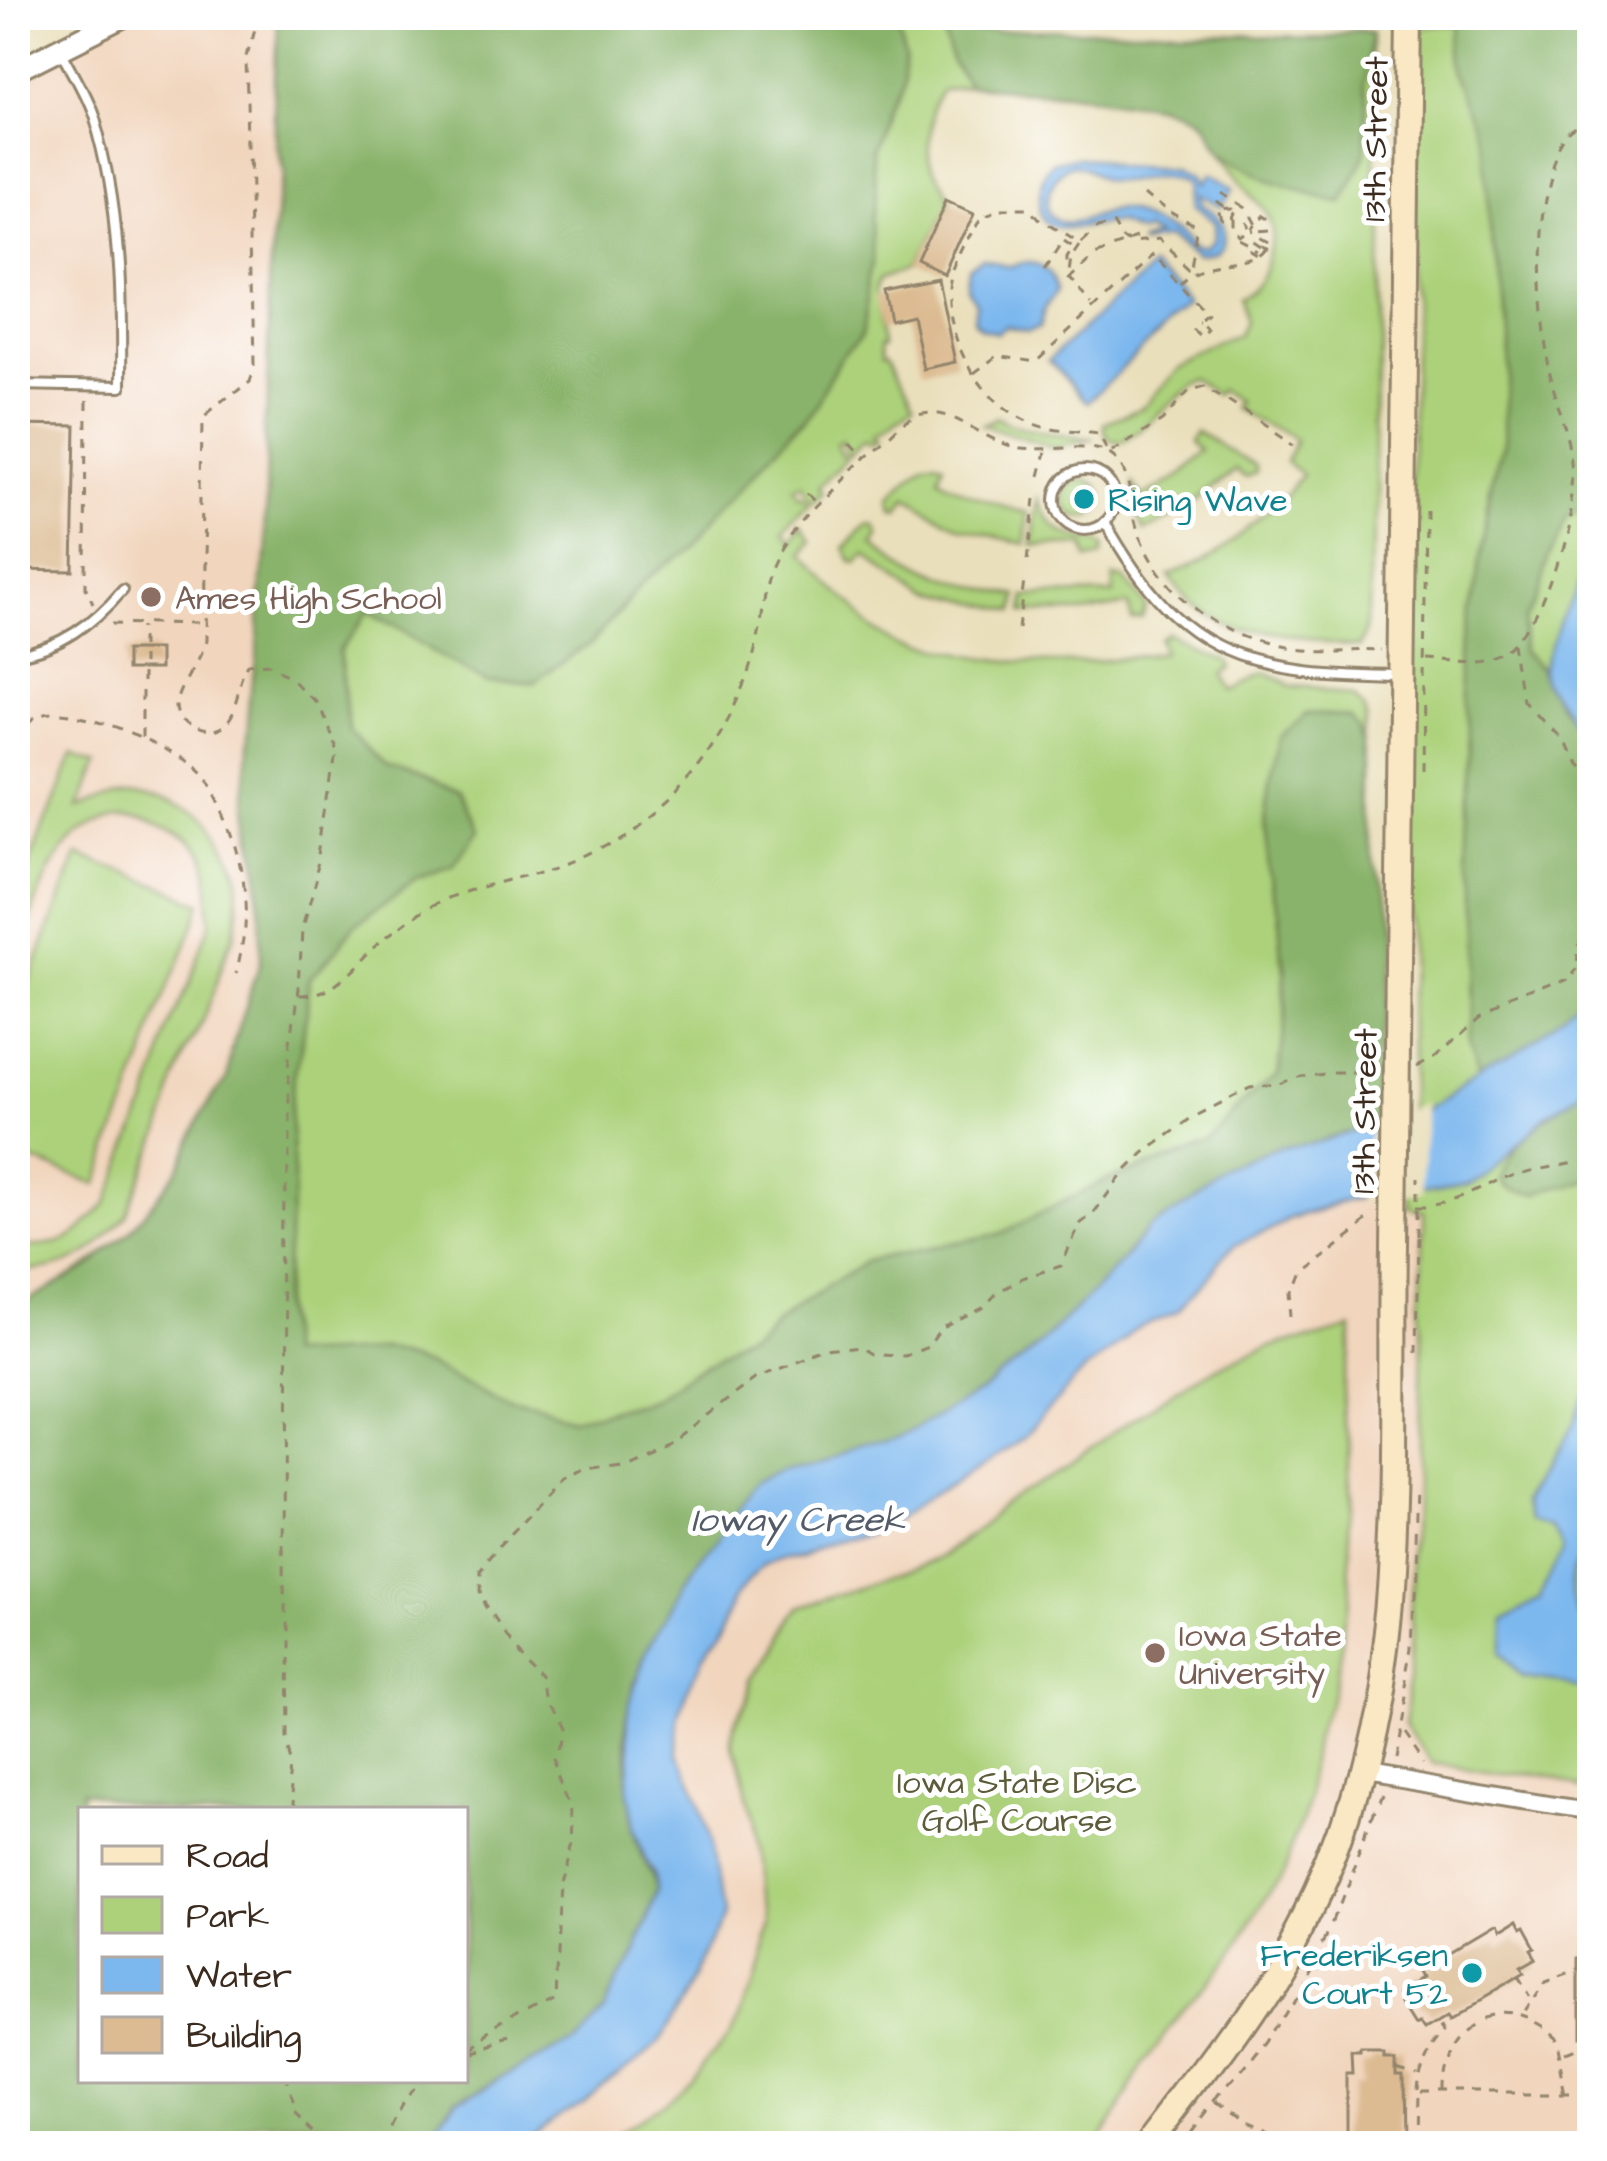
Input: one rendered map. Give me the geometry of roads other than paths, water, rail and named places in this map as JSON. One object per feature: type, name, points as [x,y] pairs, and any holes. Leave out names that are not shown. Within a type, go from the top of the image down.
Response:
[{"type":"main road","name":"13th Street","points":[[1151,2146],[1242,2026],[1316,1898],[1341,1838],[1374,1721],[1388,1600],[1409,15]]},
{"type":"street","points":[[15,71],[126,15]]},
{"type":"street","points":[[1361,1774],[1592,1812]]},
{"type":"lane","points":[[15,385],[121,388],[121,257],[115,220],[94,115],[61,48]]},
{"type":"lane","points":[[1093,471],[1109,482],[1115,498],[1105,522],[1089,530],[1063,520],[1055,495],[1065,477],[1093,471]]},
{"type":"lane","points":[[1105,522],[1148,590],[1185,628],[1210,643],[1280,668],[1400,673]]},
{"type":"lane","points":[[15,656],[70,637],[102,614],[123,589]]},
{"type":"water","points":[[1071,158],[1170,163],[1187,173],[1193,185],[1199,174],[1228,189],[1218,211],[1192,199],[1196,210],[1221,232],[1223,248],[1218,255],[1195,262],[1162,237],[1136,240],[1153,232],[1141,225],[1137,228],[1113,219],[1059,223],[1050,219],[1043,212],[1037,189],[1049,164]],"holes":[[[1068,166],[1107,176],[1156,170],[1175,174],[1184,180],[1187,210],[1211,228],[1212,244],[1202,254],[1191,253],[1151,218],[1127,209],[1061,216],[1047,204],[1046,189],[1054,175]]]},
{"type":"water","points":[[1023,262],[1046,268],[1057,290],[1039,329],[1027,333],[1006,327],[997,333],[981,328],[974,319],[976,303],[969,292],[971,274],[985,264],[1009,268]]},
{"type":"water","points":[[1149,266],[1187,307],[1087,402],[1048,361]]},
{"type":"water","points":[[1592,538],[1592,752],[1564,706],[1553,663],[1566,607]]},
{"type":"water","name":"Ioway Creek","points":[[1592,1005],[1592,1098],[1543,1119],[1463,1179],[1293,1215],[1232,1248],[1177,1312],[1130,1333],[1086,1369],[1025,1436],[989,1464],[882,1529],[813,1563],[772,1575],[746,1605],[709,1669],[686,1725],[680,1760],[710,1847],[720,1915],[700,1973],[656,2038],[533,2146],[425,2146],[452,2111],[568,2040],[603,2005],[651,1892],[649,1871],[631,1828],[625,1797],[636,1705],[656,1657],[743,1505],[760,1485],[788,1470],[894,1439],[981,1392],[1096,1289],[1149,1229],[1285,1158],[1424,1111],[1563,1031]]},
{"type":"water","points":[[1592,1372],[1592,1544],[1582,1582],[1592,1621],[1592,1686],[1535,1678],[1502,1662],[1503,1627],[1549,1608],[1564,1549],[1553,1529],[1535,1524],[1532,1501],[1571,1433]]},
{"type":"place","name":"Rising Wave","points":[[1084,499]]},
{"type":"place","name":"Ames High School","points":[[151,597]]},
{"type":"place","name":"Iowa State University","points":[[1155,1653]]},
{"type":"place","name":"Frederiksen Court 52","points":[[1472,1973]]},
{"type":"park label","name":"Iowa State Disc Golf Course","points":[[1017,1800]]}]
